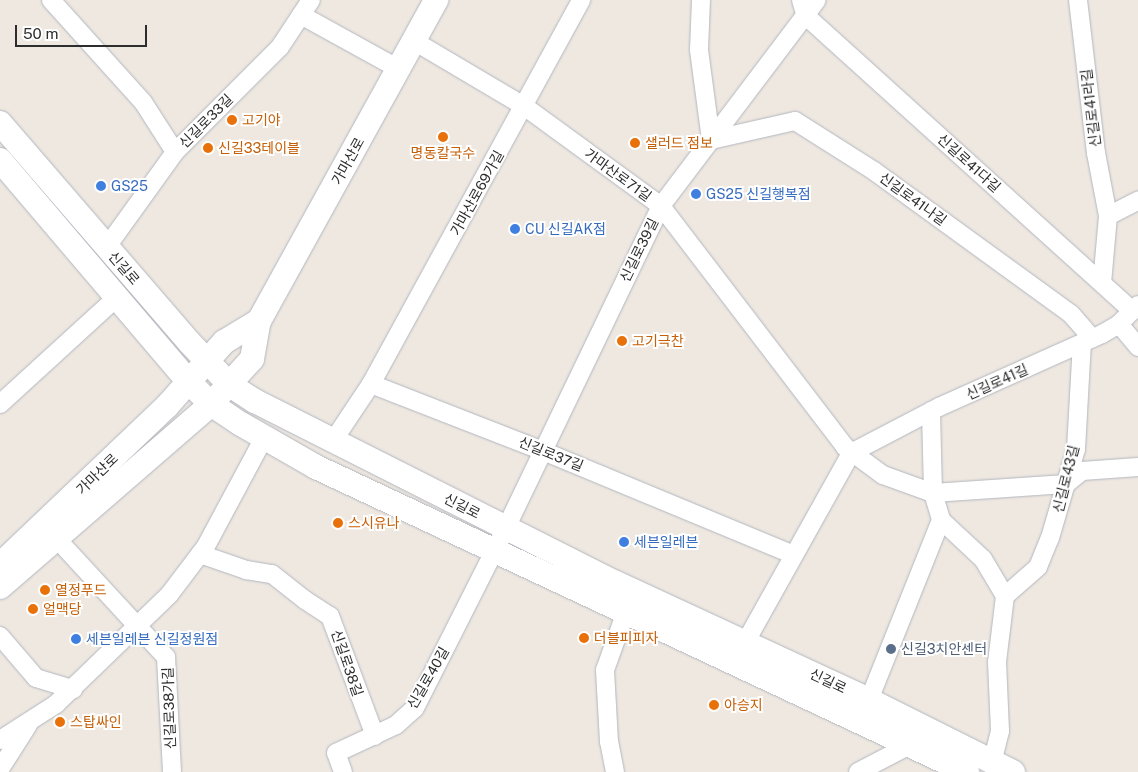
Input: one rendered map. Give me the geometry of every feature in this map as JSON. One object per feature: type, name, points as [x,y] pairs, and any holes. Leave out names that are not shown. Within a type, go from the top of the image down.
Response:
[{"type":"main road","name":"가마산로","points":[[0,587],[211,404],[252,359],[259,321],[436,0]]},
{"type":"main road","name":"신길로","points":[[0,123],[106,248],[207,362],[230,385],[333,441],[506,528],[868,700],[1002,768]]},
{"type":"main road","name":"신길로","points":[[0,160],[189,382],[211,404],[264,438],[316,467],[494,550],[625,614],[967,772]]},
{"type":"main road","name":"가마산로","points":[[0,565],[189,382],[224,342],[259,321]]},
{"type":"street","points":[[51,0],[143,102],[175,152]]},
{"type":"street","name":"신길로33길","points":[[106,248],[175,152],[280,47],[311,0]]},
{"type":"street","name":"가마산로69가길","points":[[371,384],[580,0]]},
{"type":"street","points":[[701,0],[699,50],[711,140]]},
{"type":"street","name":"신길로39길","points":[[506,528],[661,206],[711,140],[803,8],[817,0]]},
{"type":"street","name":"신길로41라길","points":[[1078,0],[1096,153],[1108,216],[1102,282]]},
{"type":"street","name":"신길로41다길","points":[[803,8],[1102,282],[1135,308]]},
{"type":"street","points":[[301,15],[399,69]]},
{"type":"street","name":"가마산로71길","points":[[414,41],[524,106],[661,206],[851,453]]},
{"type":"street","name":"신길로41나길","points":[[711,140],[795,121],[874,171],[1071,314],[1087,341]]},
{"type":"street","points":[[1108,216],[1138,201]]},
{"type":"street","points":[[0,404],[116,298]]},
{"type":"street","name":"신길로41길","points":[[851,453],[931,411],[1087,341],[1119,324],[1135,308]]},
{"type":"street","points":[[1119,324],[1138,347]]},
{"type":"street","name":"신길로43길","points":[[1005,596],[1038,567],[1066,484],[1076,449],[1087,341]]},
{"type":"street","points":[[333,441],[371,384]]},
{"type":"street","name":"신길로37길","points":[[371,384],[543,451],[792,554]]},
{"type":"street","points":[[931,411],[933,493],[941,520],[984,559],[1005,596],[997,662],[1002,768]]},
{"type":"street","points":[[0,740],[73,689],[169,595],[200,554],[264,438]]},
{"type":"street","points":[[745,643],[792,554],[851,453],[883,475],[933,493],[1066,484],[1082,471],[1138,467]]},
{"type":"street","points":[[868,700],[941,520]]},
{"type":"street","name":"신길로40길","points":[[342,772],[336,753],[396,725],[415,708],[506,528]]},
{"type":"street","points":[[57,539],[138,625]]},
{"type":"street","name":"신길로38길","points":[[200,554],[246,570],[272,574],[330,616],[375,736]]},
{"type":"street","points":[[615,772],[609,742],[604,670],[625,614]]},
{"type":"street","name":"신길로38가길","points":[[138,625],[166,658],[172,772]]},
{"type":"street","points":[[0,636],[36,678],[73,689]]},
{"type":"street","points":[[0,769],[31,720]]},
{"type":"street","points":[[858,772],[910,745]]},
{"type":"place","name":"고기야","points":[[232,120]]},
{"type":"place","name":"명동칼국수","points":[[443,137]]},
{"type":"place","name":"샐러드 점보","points":[[635,143]]},
{"type":"place","name":"신길33테이블","points":[[208,148]]},
{"type":"place","name":"GS25","points":[[101,186]]},
{"type":"place","name":"GS25 신길행복점","points":[[696,194]]},
{"type":"place","name":"CU 신길AK점","points":[[515,229]]},
{"type":"place","name":"고기극찬","points":[[622,341]]},
{"type":"place","name":"스시유나","points":[[338,523]]},
{"type":"place","name":"세븐일레븐","points":[[624,542]]},
{"type":"place","name":"열정푸드","points":[[45,590]]},
{"type":"place","name":"얼맥당","points":[[33,609]]},
{"type":"place","name":"더블피피자","points":[[584,638]]},
{"type":"place","name":"세븐일레븐 신길정원점","points":[[76,639]]},
{"type":"place","name":"신길3치안센터","points":[[891,649]]},
{"type":"place","name":"아승지","points":[[714,705]]},
{"type":"place","name":"스탑싸인","points":[[60,722]]}]
